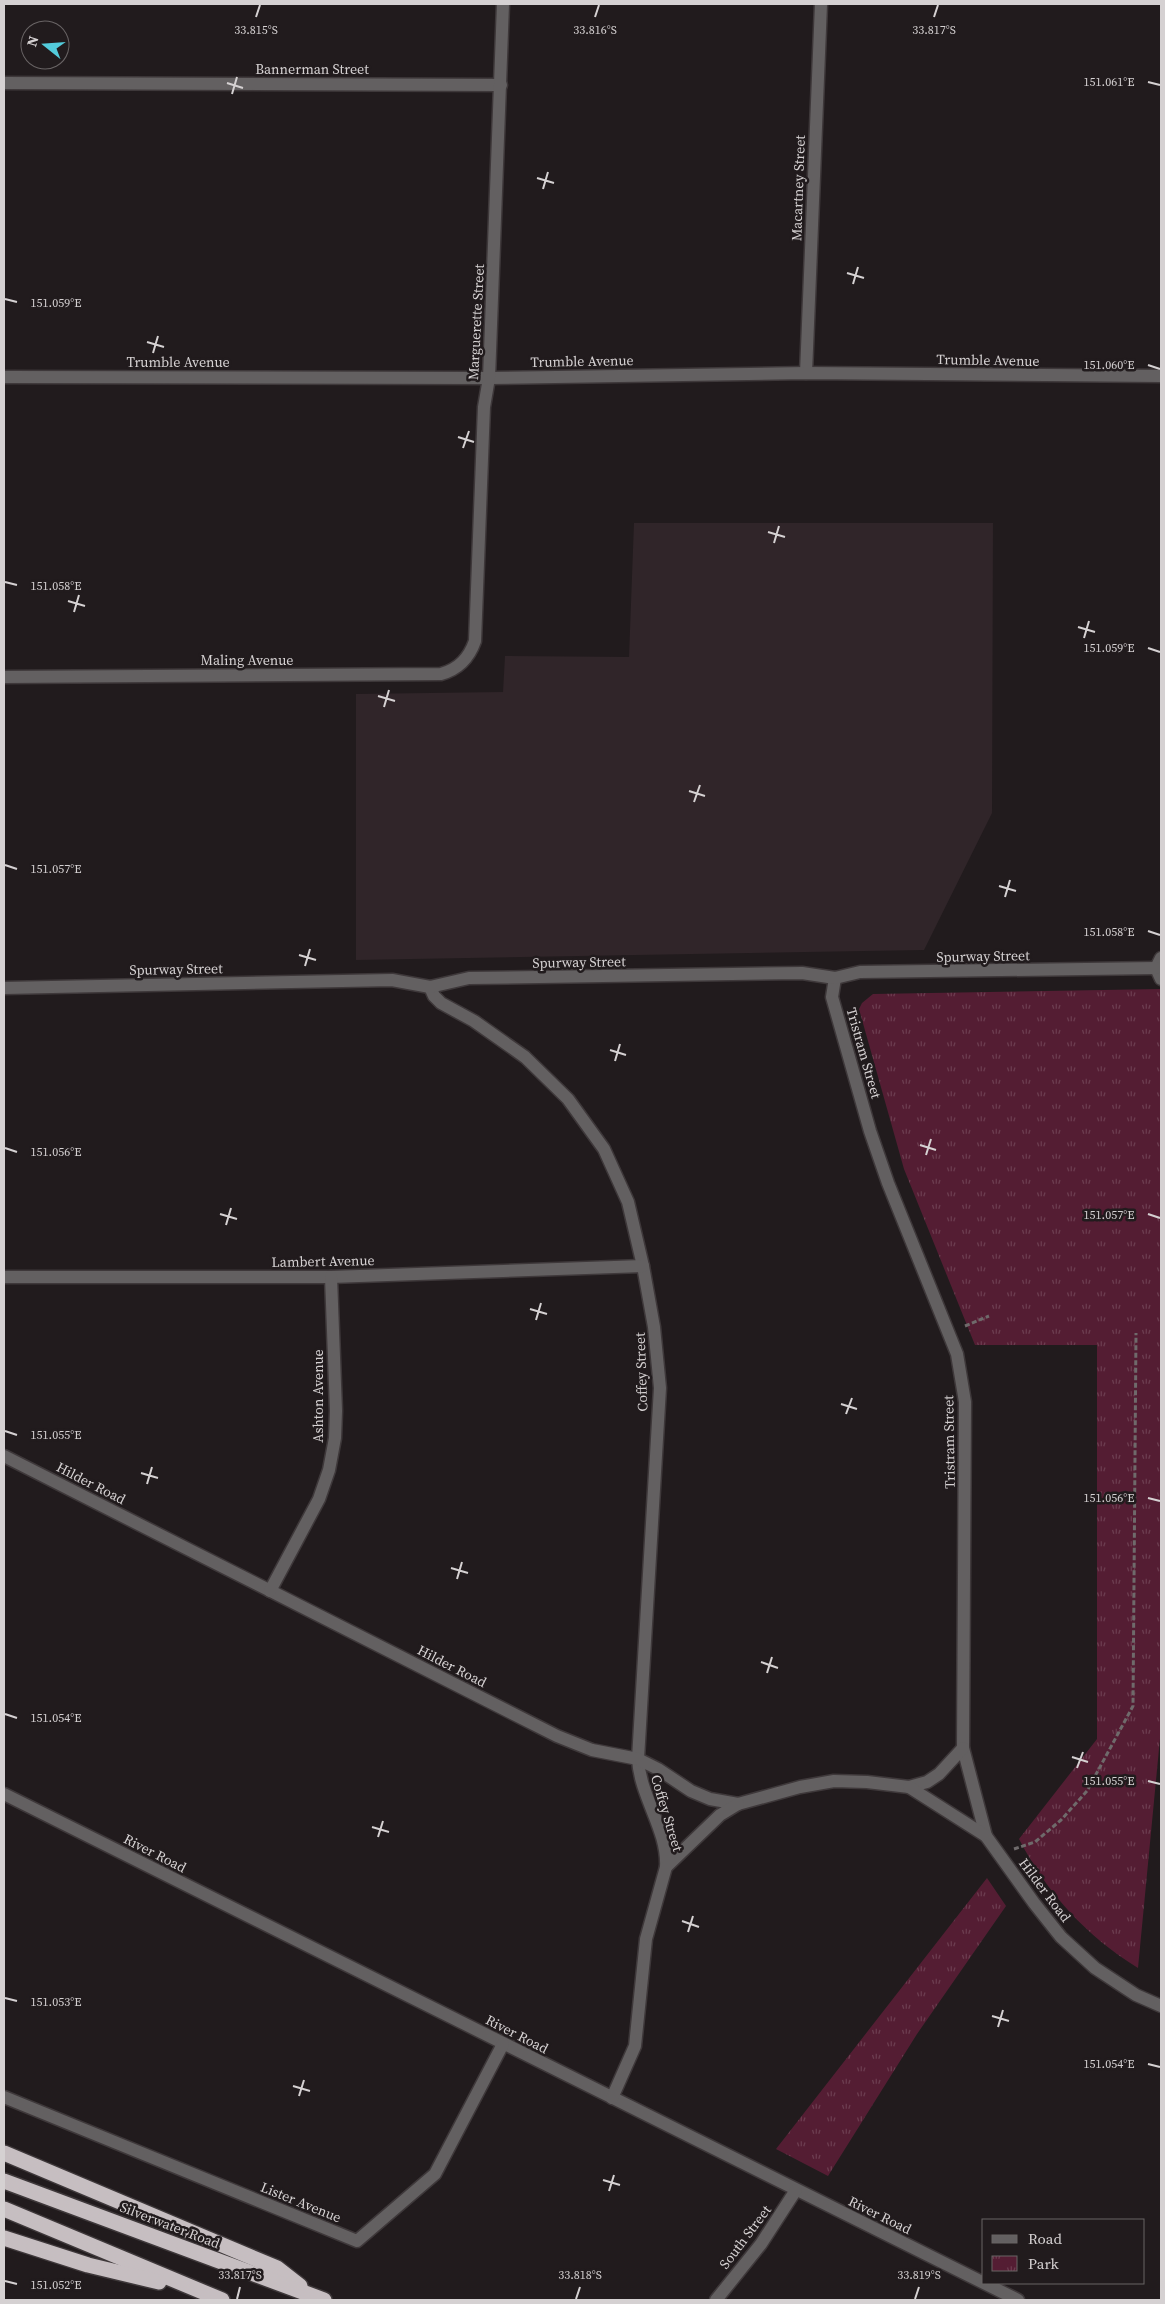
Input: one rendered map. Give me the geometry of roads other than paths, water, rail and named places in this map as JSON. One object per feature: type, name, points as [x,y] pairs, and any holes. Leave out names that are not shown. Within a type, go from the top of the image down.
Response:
[{"type":"highway","points":[[4,2153],[277,2268],[317,2298]]},
{"type":"highway","name":"Silverwater Road","points":[[4,2182],[317,2298]]},
{"type":"highway","points":[[4,2209],[222,2300]]},
{"type":"highway","points":[[4,2238],[88,2265],[202,2292]]},
{"type":"street","name":"Marguerette Street","points":[[475,641],[484,407],[489,378],[504,4]]},
{"type":"street","name":"Macartney Street","points":[[806,373],[821,4]]},
{"type":"street","name":"Bannerman Street","points":[[4,84],[500,84]]},
{"type":"street","name":"Trumble Avenue","points":[[4,377],[489,378],[806,373],[1161,376]]},
{"type":"street","name":"Maling Avenue","points":[[4,677],[441,674],[452,670],[462,663],[471,652],[475,641]]},
{"type":"street","name":"Spurway Street","points":[[4,988],[392,980],[430,987],[469,978],[802,973],[835,978],[860,972],[1160,969]]},
{"type":"street","name":"Tristram Street","points":[[835,978],[832,997],[870,1131],[888,1183],[957,1354],[965,1402],[964,1748],[986,1836]]},
{"type":"street","name":"Coffey Street","points":[[430,987],[436,1000],[474,1021],[525,1057],[568,1099],[604,1149],[624,1193],[644,1266],[654,1326],[660,1388],[638,1759],[641,1782],[667,1856],[666,1867],[646,1939],[636,2046],[612,2098]]},
{"type":"street","name":"Lambert Avenue","points":[[4,1277],[331,1277],[644,1266]]},
{"type":"street","name":"Ashton Avenue","points":[[270,1591],[318,1499],[329,1470],[335,1438],[336,1411],[331,1277]]},
{"type":"street","name":"Hilder Road","points":[[4,1456],[557,1736],[592,1750],[638,1759],[658,1769],[691,1791],[710,1799],[738,1804],[800,1787],[834,1781],[867,1782],[909,1787],[927,1782],[939,1774],[964,1748]]},
{"type":"street","name":"Hilder Road","points":[[909,1787],[986,1836],[1034,1903],[1061,1936],[1095,1968],[1136,1995],[1161,2006]]},
{"type":"street","name":"River Road","points":[[4,1794],[982,2282]]},
{"type":"street","name":"Coffey Street","points":[[666,1867],[720,1815],[738,1804]]},
{"type":"street","name":"Lister Avenue","points":[[4,2097],[357,2241],[435,2174],[503,2044]]},
{"type":"street","name":"South Street","points":[[716,2300],[761,2244],[796,2190]]},
{"type":"street","name":"River Road","points":[[986,2284],[1018,2300]]}]
